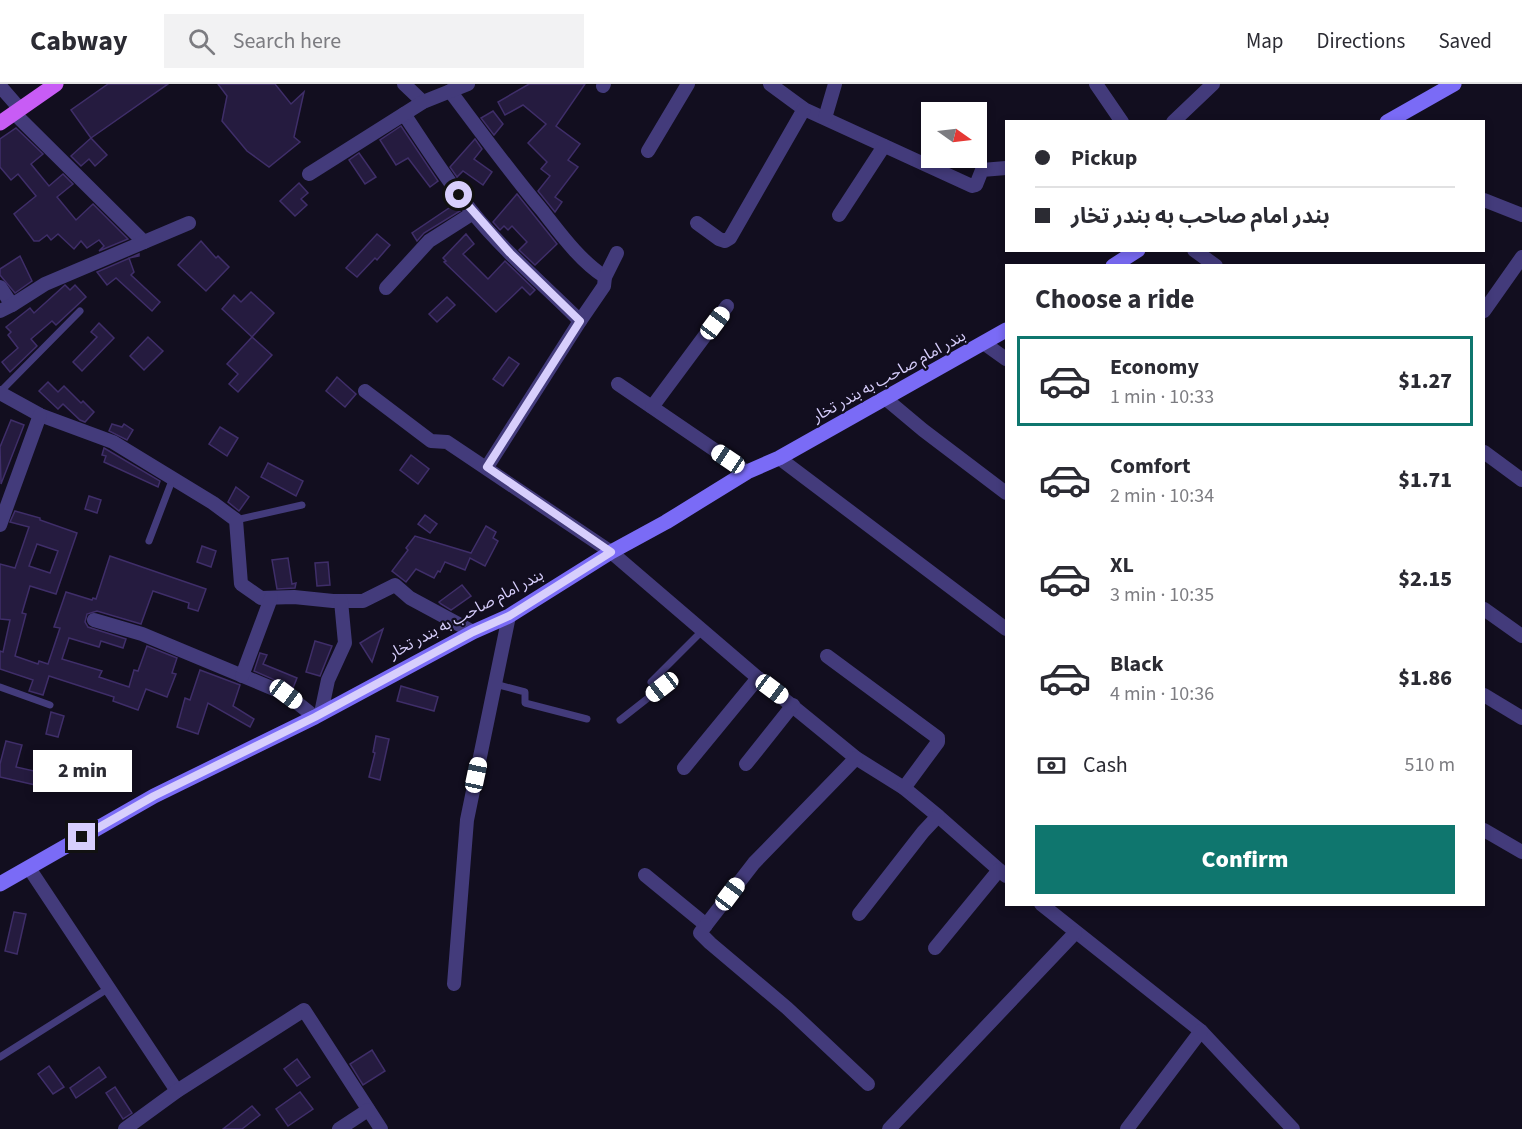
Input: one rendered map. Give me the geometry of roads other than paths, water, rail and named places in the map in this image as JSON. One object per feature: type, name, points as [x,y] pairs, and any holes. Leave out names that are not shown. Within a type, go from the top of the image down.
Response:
[{"type":"main road","points":[[0,123],[56,84]]},
{"type":"main road","points":[[1391,120],[1454,84]]},
{"type":"main road","points":[[1116,264],[1135,252]]},
{"type":"main road","name":"بندر امام صاحب به بندر تخار","points":[[0,884],[154,796],[318,715],[473,632],[509,616],[611,552],[666,522],[747,472],[779,458],[1005,331]]},
{"type":"street","points":[[404,84],[423,102]]},
{"type":"street","points":[[309,174],[423,102],[468,84]]},
{"type":"street","points":[[648,152],[688,84]]},
{"type":"street","points":[[770,84],[804,109],[972,186],[976,185],[983,170],[1005,168]]},
{"type":"street","points":[[825,118],[835,84]]},
{"type":"street","points":[[1096,84],[1121,120]]},
{"type":"street","points":[[1175,120],[1212,84]]},
{"type":"street","points":[[0,86],[17,111],[144,242]]},
{"type":"street","points":[[450,91],[527,195],[568,244],[605,277]]},
{"type":"street","points":[[697,223],[719,239],[725,241],[730,238],[804,109]]},
{"type":"street","points":[[404,114],[473,213],[510,253],[580,321]]},
{"type":"street","points":[[839,215],[884,146]]},
{"type":"street","points":[[1485,200],[1522,215]]},
{"type":"street","points":[[386,288],[429,241],[473,213]]},
{"type":"street","points":[[0,287],[6,308],[45,284],[189,223]]},
{"type":"street","points":[[1197,252],[1213,264]]},
{"type":"street","points":[[487,467],[604,286],[605,277],[617,253]]},
{"type":"street","points":[[1485,310],[1522,257]]},
{"type":"street","points":[[652,407],[727,306]]},
{"type":"street","points":[[984,344],[1005,358]]},
{"type":"street","points":[[618,384],[747,472]]},
{"type":"street","points":[[365,391],[431,441],[447,442],[611,552],[758,678],[856,758],[904,788],[1003,873],[935,948]]},
{"type":"street","points":[[0,393],[40,415],[113,442],[213,502],[236,520],[241,584],[261,598],[294,597],[363,601],[395,585],[410,598],[473,632]]},
{"type":"street","points":[[886,399],[1005,492]]},
{"type":"street","points":[[0,525],[40,415]]},
{"type":"street","points":[[1485,453],[1522,480]]},
{"type":"street","points":[[779,458],[1005,628]]},
{"type":"street","points":[[242,676],[271,598]]},
{"type":"street","points":[[94,620],[142,634],[286,694],[318,715],[328,680],[345,643],[341,601]]},
{"type":"street","points":[[1485,610],[1522,636]]},
{"type":"street","points":[[454,984],[467,820],[509,616]]},
{"type":"street","points":[[827,656],[938,738],[938,742],[904,788]]},
{"type":"street","points":[[684,768],[758,678]]},
{"type":"street","points":[[1485,696],[1522,717]]},
{"type":"street","points":[[746,764],[793,705]]},
{"type":"street","points":[[856,758],[754,862],[700,933],[787,1008],[868,1084]]},
{"type":"street","points":[[859,915],[938,816]]},
{"type":"street","points":[[1485,831],[1522,852]]},
{"type":"street","points":[[29,868],[177,1091]]},
{"type":"street","points":[[645,875],[706,925]]},
{"type":"street","points":[[1043,906],[1201,1031],[1293,1129]]},
{"type":"street","points":[[889,1129],[1076,933]]},
{"type":"street","points":[[124,1129],[177,1091],[304,1010],[381,1129]]},
{"type":"street","points":[[1128,1129],[1201,1031]]},
{"type":"street","points":[[339,1129],[368,1110]]},
{"type":"lane","points":[[0,393],[80,311]]},
{"type":"lane","points":[[149,541],[173,478]]},
{"type":"lane","points":[[236,520],[302,505]]},
{"type":"lane","points":[[620,720],[662,687],[651,682],[703,630]]},
{"type":"lane","points":[[495,684],[525,692],[525,703],[587,718]]},
{"type":"lane","points":[[0,687],[50,705]]},
{"type":"lane","points":[[0,1057],[109,988]]}]
